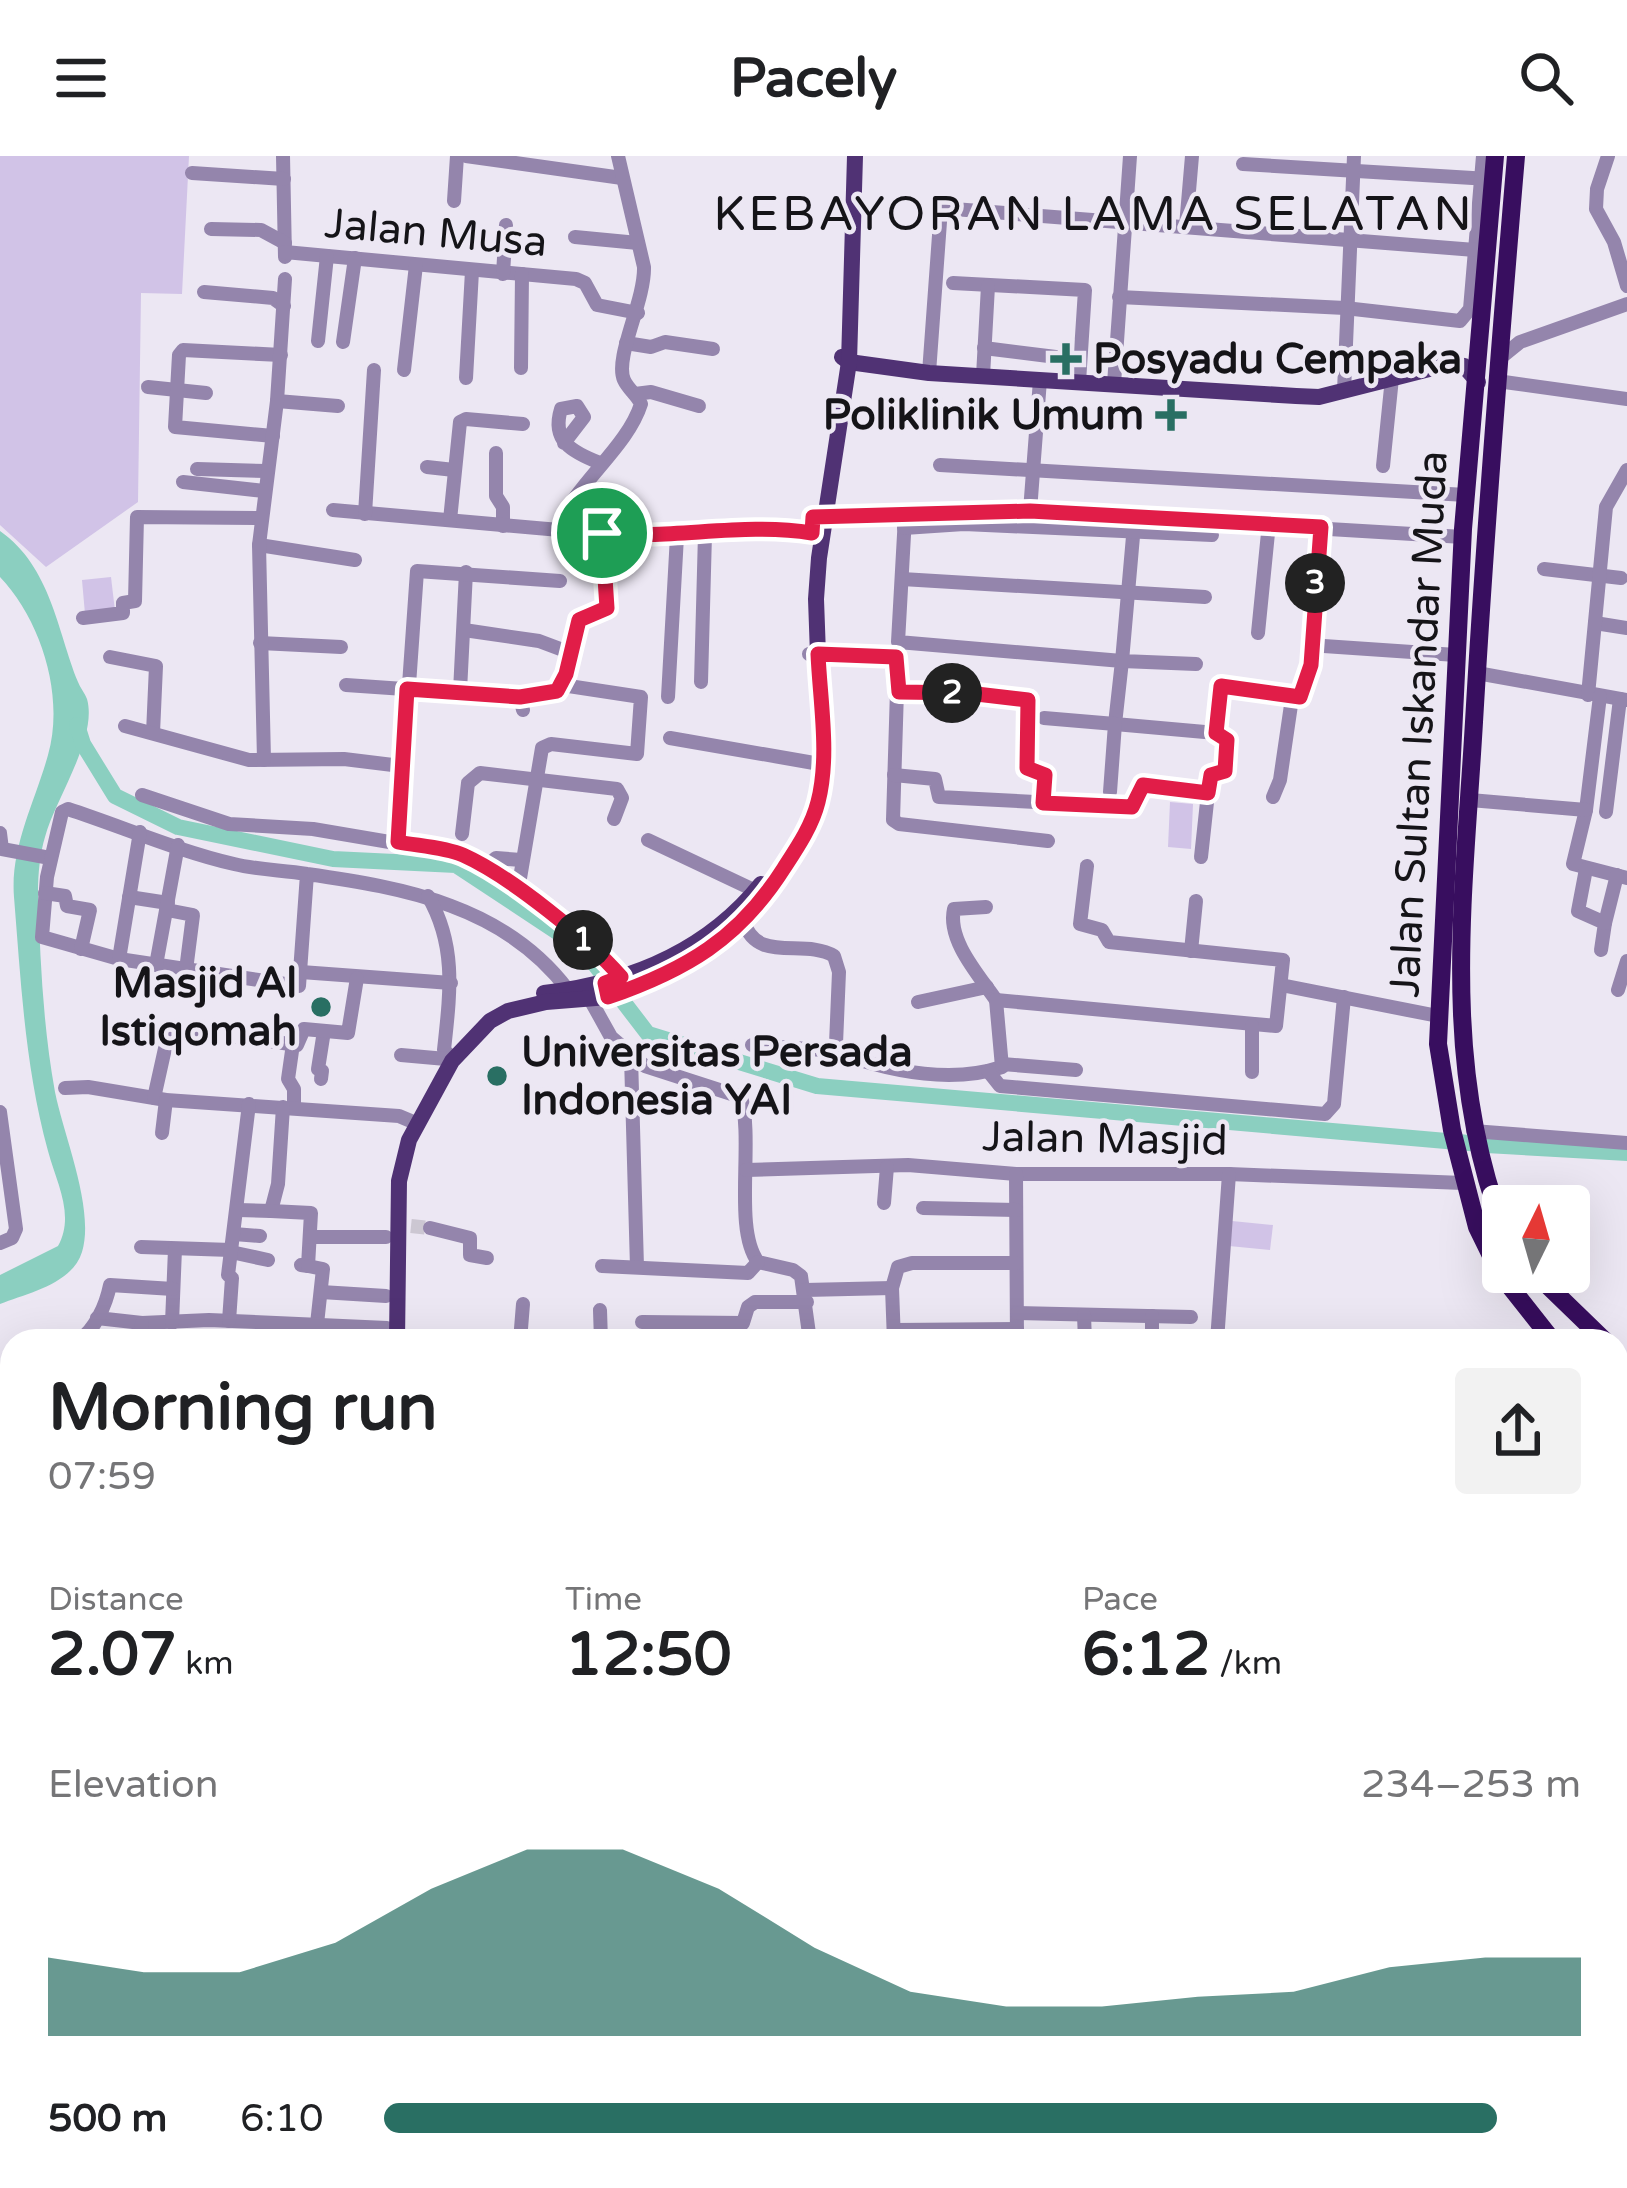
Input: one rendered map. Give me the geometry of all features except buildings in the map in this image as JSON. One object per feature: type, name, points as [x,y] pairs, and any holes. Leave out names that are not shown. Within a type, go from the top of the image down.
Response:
[{"type":"highway","name":"Jalan Sultan Iskandar Muda","points":[[1488,1185],[1474,1136],[1460,994],[1488,381],[1473,312],[1487,178],[1495,156]]},
{"type":"highway","name":"Jalan Sultan Iskandar Muda","points":[[1482,1240],[1452,1130],[1438,1016],[1466,495],[1488,381],[1499,358],[1516,156]]},
{"type":"highway","name":"Jalan Sultan Iskandar Muda","points":[[1514,1293],[1542,1329]]},
{"type":"highway","name":"Jalan Sultan Iskandar Muda","points":[[1516,1293],[1555,1329]]},
{"type":"highway","points":[[1544,1293],[1577,1329]]},
{"type":"highway","points":[[1555,1293],[1592,1329]]},
{"type":"main road","points":[[414,1122],[452,1061],[490,1021],[528,1004],[610,989],[686,964],[744,922],[790,860],[818,803],[822,766],[807,596],[854,289],[855,156]]},
{"type":"main road","points":[[846,354],[929,373],[1318,397],[1457,364],[1488,381]]},
{"type":"main road","points":[[391,1329],[404,1155],[414,1122],[447,1057],[484,1013],[524,996],[610,989],[712,935],[756,891],[802,819],[814,763],[814,654]]},
{"type":"main road","points":[[390,1329],[386,1296],[397,1229]]},
{"type":"street","points":[[283,156],[285,251]]},
{"type":"street","points":[[454,201],[462,156],[622,178]]},
{"type":"street","points":[[557,530],[640,411],[621,360],[645,285],[618,156]]},
{"type":"street","points":[[1114,384],[1130,156]]},
{"type":"street","points":[[1186,226],[1192,156]]},
{"type":"street","points":[[1243,164],[1272,160],[1354,164],[1487,178],[1483,156]]},
{"type":"street","points":[[1608,156],[1596,208],[1621,239],[1627,286]]},
{"type":"street","points":[[1344,391],[1354,164]]},
{"type":"street","points":[[192,173],[284,179]]},
{"type":"street","points":[[929,373],[940,208],[1349,239],[1479,259]]},
{"type":"street","points":[[503,274],[506,225]]},
{"type":"street","name":"Jalan Musa","points":[[211,229],[261,230],[285,251],[581,280],[597,305],[638,313]]},
{"type":"street","points":[[575,237],[638,243]]},
{"type":"street","points":[[318,341],[328,256]]},
{"type":"street","points":[[343,342],[355,258]]},
{"type":"street","points":[[404,370],[416,266]]},
{"type":"street","points":[[466,378],[472,271]]},
{"type":"street","points":[[521,368],[522,274]]},
{"type":"street","points":[[264,760],[259,545],[277,401],[285,280]]},
{"type":"street","points":[[953,283],[1085,290],[1079,382]]},
{"type":"street","points":[[983,376],[988,286]]},
{"type":"street","points":[[204,292],[273,298],[284,306]]},
{"type":"street","points":[[1119,297],[1473,312]]},
{"type":"street","points":[[1499,358],[1520,342],[1627,304]]},
{"type":"street","points":[[1501,329],[1520,342]]},
{"type":"street","points":[[626,343],[651,347],[665,342],[713,349]]},
{"type":"street","points":[[984,348],[1080,360]]},
{"type":"street","points":[[273,436],[178,429],[173,422],[179,355],[183,350],[281,355]]},
{"type":"street","points":[[365,514],[374,370]]},
{"type":"street","points":[[1383,466],[1392,378]]},
{"type":"street","points":[[1030,511],[1040,380]]},
{"type":"street","points":[[1488,381],[1627,399]]},
{"type":"street","points":[[148,387],[206,392]]},
{"type":"street","points":[[635,394],[651,392],[699,406]]},
{"type":"street","points":[[277,401],[338,406]]},
{"type":"street","points":[[450,520],[460,419],[524,424]]},
{"type":"street","points":[[564,442],[600,463]]},
{"type":"street","points":[[496,453],[502,526]]},
{"type":"street","points":[[940,465],[1466,495]]},
{"type":"street","points":[[427,467],[454,470]]},
{"type":"street","points":[[197,470],[267,471]]},
{"type":"street","points":[[1601,950],[1605,923],[1622,877],[1573,862],[1586,809],[1606,507],[1627,470]]},
{"type":"street","points":[[183,482],[264,491]]},
{"type":"street","points":[[333,510],[677,536],[1030,511],[1212,535]]},
{"type":"street","points":[[83,618],[123,613],[122,603],[134,602],[137,517],[261,518]]},
{"type":"street","points":[[904,522],[1269,523],[1463,538]]},
{"type":"street","points":[[904,522],[891,814],[899,824],[1048,841]]},
{"type":"street","points":[[1110,792],[1134,522]]},
{"type":"street","points":[[1258,633],[1269,523]]},
{"type":"street","points":[[1273,797],[1280,780],[1291,705],[1300,697],[1311,665],[1321,527]]},
{"type":"street","points":[[346,685],[460,691],[522,703],[555,692],[564,680],[579,620],[605,611],[608,604],[602,533]]},
{"type":"street","points":[[701,682],[705,534]]},
{"type":"street","points":[[668,697],[677,536]]},
{"type":"street","points":[[259,545],[355,560]]},
{"type":"street","points":[[398,842],[415,577],[422,569],[560,581]]},
{"type":"street","points":[[1544,569],[1622,578]]},
{"type":"street","points":[[460,691],[466,572]]},
{"type":"street","points":[[902,579],[1205,597]]},
{"type":"street","points":[[1595,622],[1627,628]]},
{"type":"street","points":[[464,630],[539,641],[571,653]]},
{"type":"street","points":[[260,644],[341,647]]},
{"type":"street","points":[[1310,645],[1456,655]]},
{"type":"street","points":[[814,654],[897,650],[1196,664]]},
{"type":"street","points":[[110,657],[156,666],[153,733]]},
{"type":"street","points":[[1477,674],[1624,699],[1606,812]]},
{"type":"street","points":[[518,890],[536,778],[546,746],[637,754],[640,697],[582,691],[564,680]]},
{"type":"street","points":[[1216,733],[1219,694],[1225,684],[1300,697]]},
{"type":"street","points":[[899,692],[1028,700],[1027,768],[1045,775],[1043,803]]},
{"type":"street","points":[[1044,718],[1216,733],[1227,740],[1225,771],[1211,775],[1201,857]]},
{"type":"street","points":[[125,726],[232,757],[344,759],[401,766]]},
{"type":"street","points":[[670,738],[814,763]]},
{"type":"street","points":[[462,834],[472,776],[485,773],[617,789],[622,798],[614,819]]},
{"type":"street","points":[[894,775],[935,779],[939,797],[1043,803],[1132,807],[1143,785],[1208,793]]},
{"type":"street","points":[[142,796],[229,824],[313,830],[460,852],[580,938],[610,989],[610,1037],[631,1057],[683,1081],[741,1097],[748,1244],[758,1262],[797,1272],[806,1296],[809,1329]]},
{"type":"street","points":[[1470,800],[1627,817]]},
{"type":"street","points":[[307,874],[299,986],[119,959],[44,939],[47,858],[65,809],[232,863],[307,874],[428,896],[492,922],[531,952],[568,990]]},
{"type":"street","points":[[119,959],[140,832]]},
{"type":"street","points":[[649,840],[756,891]]},
{"type":"street","points":[[1,841],[47,858]]},
{"type":"street","points":[[156,965],[178,845]]},
{"type":"street","points":[[485,868],[496,858],[521,860]]},
{"type":"street","points":[[918,1002],[992,993],[1276,1026],[1282,960],[1108,941],[1102,930],[1079,924],[1088,866]]},
{"type":"street","points":[[1586,869],[1579,914],[1605,923]]},
{"type":"street","points":[[45,893],[65,896],[67,906],[90,910],[81,949]]},
{"type":"street","points":[[401,1054],[447,1057],[451,983],[446,933],[428,896]]},
{"type":"street","points":[[128,897],[194,915],[186,970]]},
{"type":"street","points":[[1191,951],[1196,901]]},
{"type":"street","points":[[986,907],[952,912],[955,934],[992,993],[1000,1086],[1325,1114],[1334,1104],[1338,996]]},
{"type":"street","points":[[744,922],[752,940],[762,945],[823,950],[834,956],[838,1051]]},
{"type":"street","points":[[1618,990],[1627,961]]},
{"type":"street","points":[[301,972],[451,983]]},
{"type":"street","points":[[162,1133],[160,1099],[168,1035],[293,1044],[301,1043],[303,1029],[347,1033],[357,978]]},
{"type":"street","points":[[1282,985],[1438,1016]]},
{"type":"street","points":[[1252,1026],[1252,1072]]},
{"type":"street","points":[[321,1079],[318,1069],[324,1031]]},
{"type":"street","points":[[271,1211],[294,1089],[288,1079],[293,1044]]},
{"type":"street","points":[[752,1045],[838,1051],[917,1073],[1076,1070]]},
{"type":"street","points":[[631,1057],[638,1267]]},
{"type":"street","points":[[65,1088],[399,1116],[414,1122]]},
{"type":"street","points":[[229,1322],[232,1245],[249,1104]]},
{"type":"street","points":[[0,1117],[16,1229],[12,1238],[0,1244]]},
{"type":"street","points":[[1474,1136],[1627,1143]]},
{"type":"street","name":"Jalan Masjid","points":[[746,1170],[921,1165],[1016,1174],[1461,1173]]},
{"type":"street","points":[[884,1203],[886,1167]]},
{"type":"street","points":[[1016,1174],[1017,1328],[1084,1315],[1191,1317]]},
{"type":"street","points":[[1218,1329],[1228,1174]]},
{"type":"street","points":[[923,1208],[1016,1210]]},
{"type":"street","points":[[238,1210],[311,1213],[305,1266],[323,1269],[317,1324]]},
{"type":"street","points":[[430,1228],[471,1239],[470,1255],[488,1258]]},
{"type":"street","points":[[310,1237],[397,1229]]},
{"type":"street","points":[[141,1247],[232,1245],[260,1235]]},
{"type":"street","points":[[232,1245],[268,1260]]},
{"type":"street","points":[[172,1323],[175,1249]]},
{"type":"street","points":[[602,1266],[748,1273],[758,1262]]},
{"type":"street","points":[[894,1329],[892,1288],[898,1267],[1016,1263]]},
{"type":"street","points":[[90,1329],[110,1285],[173,1289]]},
{"type":"street","points":[[642,1322],[743,1323],[754,1302],[892,1288]]},
{"type":"street","points":[[321,1292],[386,1296]]},
{"type":"street","points":[[521,1329],[523,1304]]},
{"type":"street","points":[[600,1310],[601,1329]]},
{"type":"street","points":[[1084,1315],[1084,1329]]},
{"type":"street","points":[[1152,1316],[1152,1329]]},
{"type":"street","points":[[97,1318],[142,1323],[317,1324],[348,1329]]},
{"type":"street","points":[[208,1329],[209,1321]]},
{"type":"street","points":[[256,1322],[256,1329]]},
{"type":"street","points":[[141,1329],[142,1323]]},
{"type":"shaded area","points":[[0,156],[189,156],[182,294],[141,293],[138,502],[46,567],[0,525]]},
{"type":"shaded area","points":[[0,531],[31,562],[42,581],[89,715],[81,750],[45,837],[38,891],[51,1067],[82,1194],[85,1235],[82,1252],[69,1272],[48,1286],[0,1304],[0,1275],[58,1246],[65,1223],[29,1056],[14,897],[16,860],[52,732],[51,684],[38,637],[0,577]]},
{"type":"shaded area","points":[[111,577],[115,611],[85,614],[82,580]]},
{"type":"shaded area","points":[[1170,802],[1193,804],[1191,849],[1168,847]]},
{"type":"shaded area","points":[[1482,1136],[1627,1146],[1627,1161],[1486,1153]]},
{"type":"shaded area","points":[[1232,1221],[1273,1225],[1270,1250],[1229,1246]]},
{"type":"waterway","points":[[77,725],[83,744],[115,796],[178,827],[333,859],[456,865],[583,949],[648,1034],[817,1086],[1492,1145]]},
{"type":"tunnel","points":[[411,1226],[430,1228]]},
{"type":"place","name":"Posyadu Cempaka","points":[[1066,359]]},
{"type":"place","name":"Poliklinik Umum","points":[[1171,415]]},
{"type":"place","name":"Masjid Al Istiqomah","points":[[321,1007]]},
{"type":"place","name":"Universitas Persada Indonesia YAI","points":[[497,1076]]},
{"type":"district","name":"KEBAYORAN LAMA SELATAN","points":[[1094,215]]},
{"type":"route","points":[[1030,511],[1321,527],[1311,665],[1300,697],[1221,686],[1216,733],[1227,740],[1224,773],[1211,775],[1208,793],[1140,786],[1132,807],[1043,803],[1045,774],[1027,768],[1030,705],[1023,697],[899,692],[896,657],[818,654],[821,782],[810,825],[790,860],[754,911],[722,942],[686,964],[608,997],[605,983],[621,977],[518,890],[460,854],[398,842],[407,689],[520,697],[557,691],[579,620],[607,608],[602,533],[677,536],[768,527],[812,533],[813,517],[1030,511]]}]
